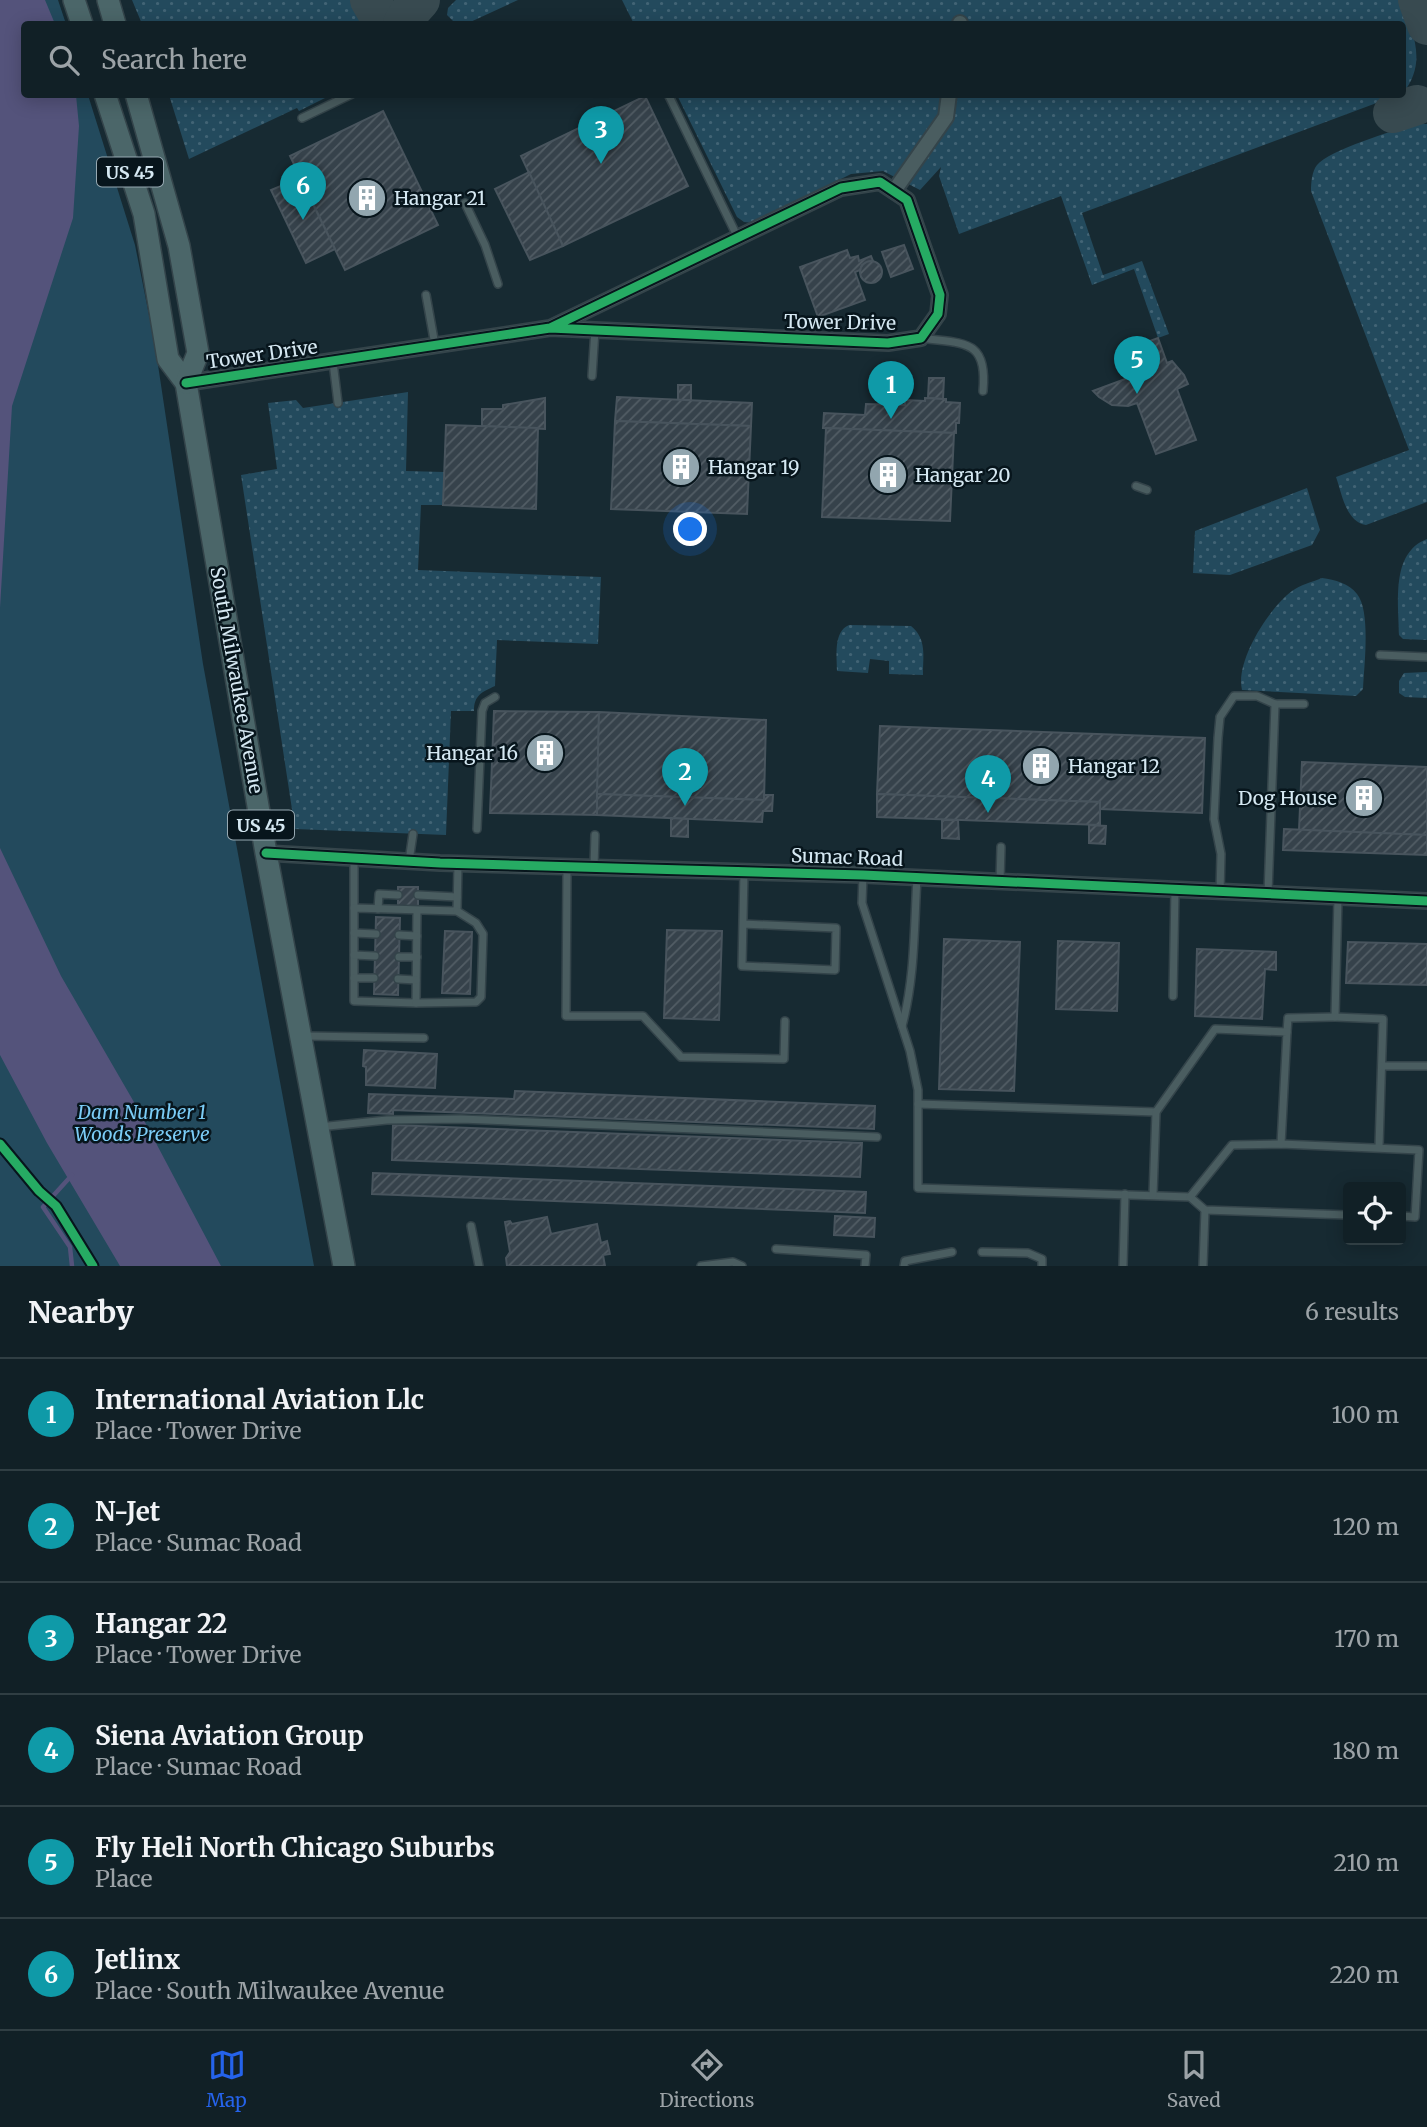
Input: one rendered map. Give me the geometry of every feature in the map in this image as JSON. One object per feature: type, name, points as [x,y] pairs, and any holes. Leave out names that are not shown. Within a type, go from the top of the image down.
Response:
[{"type":"main road","points":[[74,0],[81,21]]},
{"type":"main road","points":[[108,0],[114,21]]},
{"type":"main road","name":"South Milwaukee Avenue","points":[[106,98],[144,214],[168,359],[186,383],[266,853],[344,1266]]},
{"type":"main road","name":"South Milwaukee Avenue","points":[[137,98],[175,233],[198,353],[186,383]]},
{"type":"street","points":[[894,191],[946,117],[948,98]]},
{"type":"street","name":"Tower Drive","points":[[186,383],[550,328],[888,343],[921,338],[938,314],[940,295],[907,200],[880,182],[841,188],[550,328]]},
{"type":"street","name":"Sumac Road","points":[[266,853],[458,863],[917,877],[1427,901]]},
{"type":"lane","points":[[302,118],[344,98]]},
{"type":"lane","points":[[670,98],[738,238]]},
{"type":"lane","points":[[465,203],[485,245],[498,284]]},
{"type":"lane","points":[[426,295],[435,346]]},
{"type":"lane","points":[[592,376],[595,330]]},
{"type":"lane","points":[[921,338],[972,347],[979,353],[982,362],[984,391]]},
{"type":"lane","points":[[333,362],[338,403]]},
{"type":"lane","points":[[1136,486],[1147,490]]},
{"type":"lane","points":[[1380,655],[1427,657]]},
{"type":"lane","points":[[1220,892],[1221,854],[1214,819],[1220,717],[1234,696],[1257,696],[1275,704],[1304,704]]},
{"type":"lane","points":[[477,830],[482,711],[485,703],[495,697]]},
{"type":"lane","points":[[1268,894],[1275,704]]},
{"type":"lane","points":[[409,861],[413,834]]},
{"type":"lane","points":[[594,835],[594,867]]},
{"type":"lane","points":[[1000,881],[1002,846]]},
{"type":"lane","points":[[354,908],[457,911],[476,923],[483,934],[481,997],[476,1002],[354,1000],[354,908],[355,858]]},
{"type":"lane","points":[[457,911],[458,863]]},
{"type":"lane","points":[[567,866],[566,1016],[643,1016],[681,1057],[784,1059],[785,1021]]},
{"type":"lane","points":[[743,924],[836,928],[835,970],[742,966],[744,871]]},
{"type":"lane","points":[[863,875],[862,903],[902,1026],[915,1077],[918,1104],[918,1188],[1190,1197],[1205,1210],[1343,1215]]},
{"type":"lane","points":[[902,1026],[908,1005],[913,959],[917,877]]},
{"type":"lane","points":[[1173,996],[1175,890]]},
{"type":"lane","points":[[379,909],[379,894],[398,895]]},
{"type":"lane","points":[[418,895],[457,897]]},
{"type":"lane","points":[[1335,1017],[1338,897]]},
{"type":"lane","points":[[416,1003],[417,910]]},
{"type":"lane","points":[[354,933],[376,934]]},
{"type":"lane","points":[[399,934],[417,936]]},
{"type":"lane","points":[[354,956],[375,956]]},
{"type":"lane","points":[[399,957],[417,957]]},
{"type":"lane","points":[[354,978],[374,978]]},
{"type":"lane","points":[[398,979],[416,980]]},
{"type":"lane","points":[[1282,1144],[1287,1018],[1335,1017],[1383,1019],[1379,1147]]},
{"type":"lane","points":[[1153,1195],[1156,1112],[1215,1029],[1287,1032]]},
{"type":"lane","points":[[301,1036],[424,1038]]},
{"type":"lane","points":[[1382,1066],[1427,1066]]},
{"type":"lane","points":[[918,1104],[1156,1112]]},
{"type":"lane","points":[[318,1127],[387,1120],[461,1119],[877,1137]]},
{"type":"lane","points":[[1190,1197],[1231,1145],[1282,1144],[1419,1150],[1415,1217],[1406,1216]]},
{"type":"lane","points":[[1123,1266],[1125,1194]]},
{"type":"lane","points":[[1203,1266],[1205,1210]]},
{"type":"lane","points":[[471,1226],[479,1266]]},
{"type":"lane","points":[[776,1249],[866,1255],[865,1266]]},
{"type":"lane","points":[[904,1266],[905,1261],[952,1252]]},
{"type":"lane","points":[[982,1252],[1028,1253],[1042,1259],[1042,1266]]},
{"type":"lane","points":[[701,1266],[733,1262],[742,1266]]},
{"type":"green space","name":"Dam Number 1 Woods Preserve","points":[[0,0],[58,0],[65,21],[21,21],[21,98],[89,98],[135,245],[155,345],[203,664],[314,1266],[0,1266]]},
{"type":"green space","points":[[132,0],[355,0],[366,21],[141,21]]},
{"type":"green space","points":[[456,0],[518,0],[472,21],[453,21],[447,15],[448,8]]},
{"type":"green space","points":[[622,0],[1401,0],[1414,37],[1416,60],[1415,71],[1406,88],[1406,21],[632,21]]},
{"type":"green space","points":[[170,98],[325,98],[299,111],[297,108],[189,159]]},
{"type":"green space","points":[[678,98],[1390,98],[1082,213],[1103,275],[1142,261],[1169,334],[1158,338],[1134,269],[1092,285],[1061,196],[959,234],[939,176],[941,167],[920,190],[883,171],[851,174],[753,223],[744,222],[737,217]]},
{"type":"green space","points":[[1414,124],[1427,124],[1427,502],[1366,525],[1359,523],[1349,513],[1336,477],[1409,450],[1311,191],[1312,181],[1317,165],[1334,153]]},
{"type":"green space","points":[[408,392],[406,471],[444,472],[443,505],[421,505],[418,570],[601,577],[598,644],[497,640],[495,686],[480,695],[475,701],[474,711],[451,711],[446,835],[295,829],[241,475],[277,469],[268,403],[296,400],[303,408]]},
{"type":"green space","points":[[1307,488],[1320,530],[1312,545],[1230,575],[1193,573],[1195,531]]},
{"type":"green space","points":[[1427,539],[1427,640],[1403,639],[1399,635],[1398,609],[1402,567],[1415,546]]},
{"type":"green space","points":[[1322,578],[1350,587],[1361,602],[1366,639],[1363,689],[1356,696],[1242,690],[1244,665],[1264,622],[1292,591]]},
{"type":"green space","points":[[849,625],[911,626],[922,642],[923,675],[889,674],[889,661],[870,659],[868,673],[837,671],[838,639],[840,633]]},
{"type":"green space","points":[[1427,672],[1427,698],[1405,697],[1399,693],[1399,681],[1404,673]]},
{"type":"shaded area","points":[[0,0],[45,0],[54,21],[21,21],[21,98],[76,98],[79,126],[73,218],[12,406],[0,608]]},
{"type":"shaded area","points":[[0,848],[61,976],[138,1109],[221,1266],[120,1266],[47,1143],[0,1055]]},
{"type":"building","points":[[641,98],[646,98],[688,186],[563,246],[521,156]]},
{"type":"building","name":"Hangar 21","points":[[383,111],[438,225],[345,270],[290,156]]},
{"type":"building","points":[[529,172],[563,246],[530,260],[495,189]]},
{"type":"building","points":[[300,178],[335,249],[306,263],[271,190]]},
{"type":"building","points":[[904,245],[913,269],[891,277],[882,252]]},
{"type":"building","points":[[847,250],[850,258],[858,256],[859,261],[871,256],[873,261],[862,265],[860,270],[855,272],[865,300],[818,317],[800,267]]},
{"type":"building","points":[[871,261],[879,264],[882,272],[879,280],[871,283],[863,280],[860,272],[863,264]]},
{"type":"building","points":[[1158,338],[1167,363],[1172,361],[1188,384],[1177,389],[1196,440],[1156,454],[1137,403],[1128,406],[1112,405],[1093,391],[1128,378],[1119,352]]},
{"type":"building","points":[[929,378],[944,378],[943,399],[928,398]]},
{"type":"building","points":[[678,385],[691,385],[691,400],[678,400]]},
{"type":"building","points":[[617,397],[752,403],[751,426],[615,421]]},
{"type":"building","points":[[545,398],[545,429],[482,426],[482,409],[503,409],[503,405]]},
{"type":"building","points":[[925,398],[960,403],[956,433],[823,428],[824,413],[865,415],[866,404],[905,405],[905,400],[925,401]]},
{"type":"building","name":"Hangar 19","points":[[615,421],[751,426],[747,514],[611,509]]},
{"type":"building","points":[[446,425],[538,428],[536,509],[443,505]]},
{"type":"building","name":"Hangar 20","points":[[826,428],[954,433],[950,521],[822,517]]},
{"type":"building","name":"Hangar 16","points":[[494,711],[599,712],[597,815],[490,813]]},
{"type":"building","points":[[599,712],[766,720],[764,800],[597,794]]},
{"type":"building","name":"Hangar 12","points":[[880,726],[1205,738],[1202,813],[1100,809],[1100,802],[877,794]]},
{"type":"building","name":"Dog House","points":[[1302,762],[1427,767],[1427,835],[1299,830]]},
{"type":"building","points":[[597,794],[764,800],[764,795],[773,795],[772,811],[763,811],[762,822],[597,815]]},
{"type":"building","points":[[877,794],[1100,802],[1100,825],[877,817]]},
{"type":"building","points":[[671,818],[688,819],[688,837],[671,836]]},
{"type":"building","points":[[942,820],[958,820],[959,839],[942,838]]},
{"type":"building","points":[[1089,825],[1106,826],[1105,844],[1089,843]]},
{"type":"building","points":[[1284,829],[1427,835],[1427,855],[1283,850]]},
{"type":"building","points":[[398,887],[418,887],[418,907],[398,907]]},
{"type":"building","points":[[376,917],[400,918],[398,995],[374,994]]},
{"type":"building","points":[[667,930],[722,931],[719,1020],[664,1018]]},
{"type":"building","points":[[445,931],[472,932],[470,994],[442,993]]},
{"type":"building","points":[[944,939],[1020,942],[1014,1091],[939,1089]]},
{"type":"building","points":[[1058,941],[1119,943],[1117,1011],[1056,1009]]},
{"type":"building","points":[[1348,942],[1427,944],[1427,985],[1346,983]]},
{"type":"building","points":[[1197,949],[1276,952],[1276,970],[1265,969],[1262,1019],[1195,1016]]},
{"type":"building","points":[[364,1050],[437,1054],[435,1088],[366,1085]]},
{"type":"building","points":[[515,1091],[875,1106],[874,1129],[393,1110],[393,1114],[368,1113],[369,1094],[514,1099]]},
{"type":"building","points":[[393,1125],[862,1143],[860,1177],[392,1160]]},
{"type":"building","points":[[373,1173],[866,1192],[865,1213],[372,1194]]},
{"type":"building","points":[[835,1216],[875,1218],[874,1237],[834,1235]]},
{"type":"building","points":[[547,1217],[551,1234],[597,1224],[601,1243],[607,1241],[610,1254],[603,1255],[605,1266],[507,1266],[506,1258],[510,1252],[505,1222],[510,1221],[512,1224]]},
{"type":"waterway","points":[[72,1175],[43,1207],[70,1247],[72,1266]]},
{"type":"taxiway","points":[[370,0],[382,21]]},
{"type":"taxiway","points":[[405,21],[420,0]]},
{"type":"taxiway","points":[[1418,0],[1427,25]]},
{"type":"taxiway","points":[[1393,113],[1417,105]]},
{"type":"cycle path","points":[[186,383],[550,328],[888,343],[921,338],[938,314],[940,295],[907,200],[880,182],[841,188],[550,328]]},
{"type":"cycle path","points":[[266,853],[440,863],[863,875],[1427,901]]},
{"type":"cycle path","points":[[0,1144],[39,1191],[56,1206],[93,1266]]},
{"type":"place","name":"Hangar 22","points":[[601,164]]},
{"type":"place","name":"Hangar 21","points":[[367,198]]},
{"type":"place","name":"Jetlinx","points":[[303,220]]},
{"type":"place","name":"Fly Heli North Chicago Suburbs","points":[[1137,394]]},
{"type":"place","name":"International Aviation Llc","points":[[891,419]]},
{"type":"place","name":"Hangar 19","points":[[681,467]]},
{"type":"place","name":"Hangar 20","points":[[888,475]]},
{"type":"place","name":"Hangar 16","points":[[545,753]]},
{"type":"place","name":"Hangar 12","points":[[1041,766]]},
{"type":"place","name":"Dog House","points":[[1364,798]]},
{"type":"place","name":"N-Jet","points":[[685,806]]},
{"type":"place","name":"Siena Aviation Group","points":[[988,813]]}]
